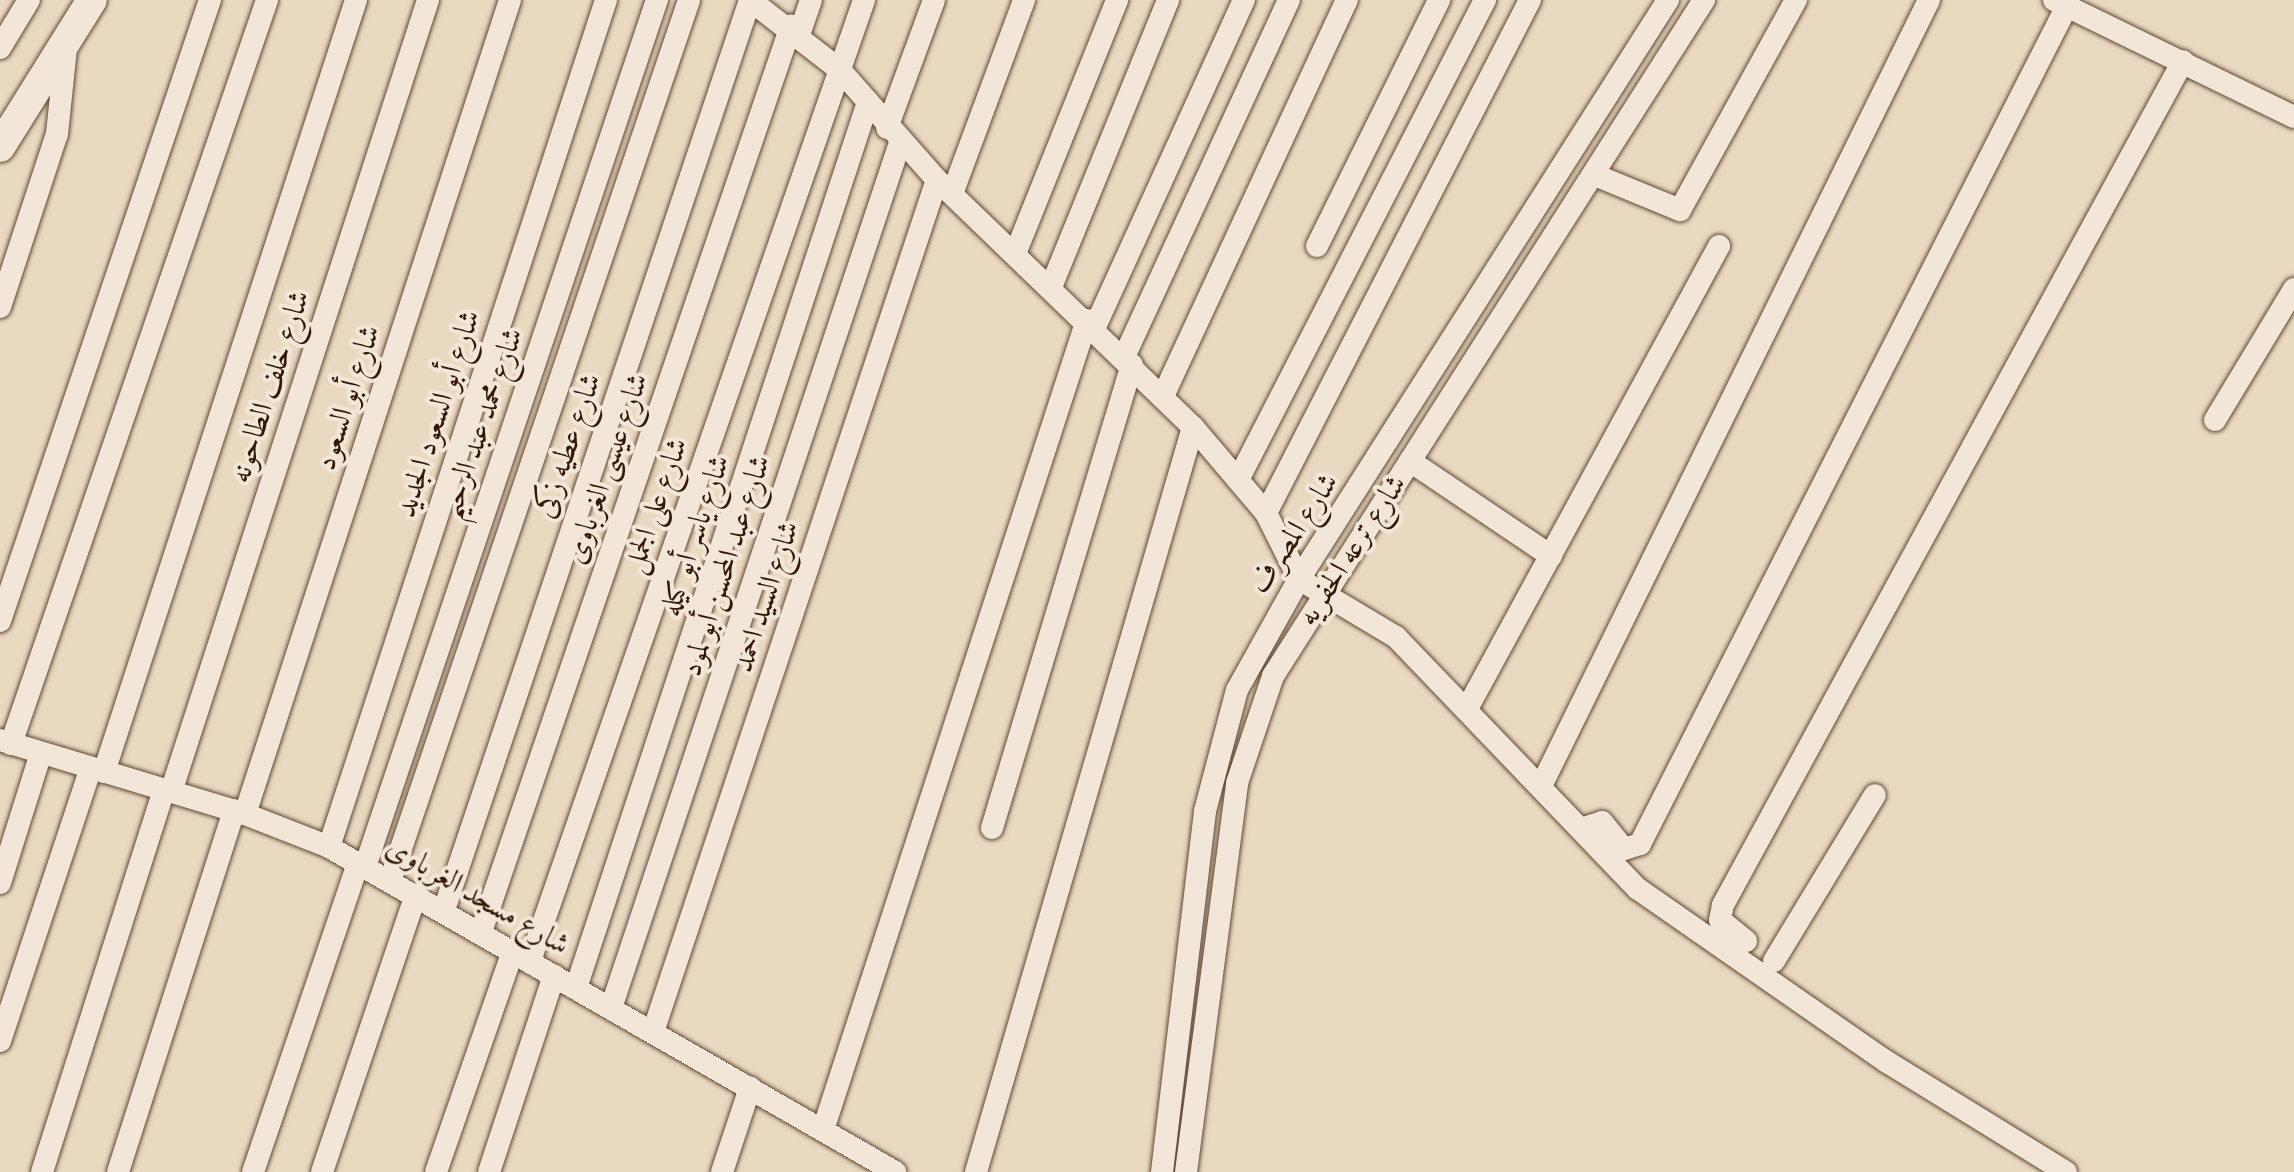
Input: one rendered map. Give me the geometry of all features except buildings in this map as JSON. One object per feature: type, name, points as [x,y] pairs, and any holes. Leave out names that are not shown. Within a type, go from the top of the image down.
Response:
[{"type":"street","points":[[0,48],[29,0]]},
{"type":"street","points":[[0,147],[92,0]]},
{"type":"street","points":[[0,621],[210,0]]},
{"type":"street","points":[[6,742],[267,0]]},
{"type":"street","points":[[0,1041],[98,770],[356,0]]},
{"type":"street","name":"شارع خلف الطاحونه","points":[[42,1172],[428,0]]},
{"type":"street","name":"شارع أبو السعود","points":[[118,1172],[510,0]]},
{"type":"street","name":"شارع أبو السعود الجديد","points":[[329,847],[606,0]]},
{"type":"street","name":"شارع محمد عبد الرحيم","points":[[253,1172],[362,865],[657,0]]},
{"type":"street","points":[[390,881],[689,0]]},
{"type":"street","points":[[750,0],[796,29],[840,70],[893,136],[1193,427],[1266,513],[1299,579],[1324,600],[1396,637],[1543,782],[1581,829],[1638,889],[1770,968]]},
{"type":"street","name":"شارع عطيه زكى","points":[[444,910],[750,0]]},
{"type":"street","name":"شارع عيسى الغرباوى","points":[[481,932],[796,29],[811,0]]},
{"type":"street","name":"شارع على الجمل","points":[[436,1172],[521,956],[864,0]]},
{"type":"street","name":"شارع عبد المحسن أبو لمود","points":[[611,1008],[893,136],[934,0]]},
{"type":"street","name":"شارع السيد احمد","points":[[653,1032],[944,187],[1024,0]]},
{"type":"street","points":[[1015,254],[1117,0]]},
{"type":"street","points":[[1051,287],[1168,0]]},
{"type":"street","points":[[823,1130],[1090,324],[1244,0]]},
{"type":"street","points":[[992,828],[1128,361],[1289,0]]},
{"type":"street","points":[[1163,396],[1347,0]]},
{"type":"street","points":[[1317,246],[1439,0]]},
{"type":"street","points":[[1238,480],[1485,0]]},
{"type":"street","points":[[1266,513],[1530,0]]},
{"type":"street","name":"شارع المصرف","points":[[1162,1172],[1212,766],[1237,690],[1299,579],[1668,0]]},
{"type":"street","name":"شارع ترعه الحفريه","points":[[1186,1172],[1237,783],[1273,676],[1704,0]]},
{"type":"street","points":[[1595,175],[1680,210],[1796,0]]},
{"type":"street","points":[[1543,782],[1929,0]]},
{"type":"street","points":[[1581,829],[1602,822],[1624,849],[1640,844],[2060,3],[2294,117]]},
{"type":"street","points":[[0,307],[57,134],[67,39]]},
{"type":"street","points":[[2066,1172],[1887,1062],[1770,968],[1724,925],[1723,905],[2183,61]]},
{"type":"street","name":"شارع ياسر أبو كيله","points":[[576,988],[868,102]]},
{"type":"street","points":[[1468,707],[1719,246]]},
{"type":"street","points":[[2215,420],[2294,289]]},
{"type":"street","points":[[976,1172],[1193,427]]},
{"type":"street","points":[[1410,461],[1551,556]]},
{"type":"street","name":"شارع مسجد الغرباوى","points":[[6,742],[240,812],[329,847],[444,910],[895,1172]]},
{"type":"street","points":[[0,883],[41,753]]},
{"type":"street","points":[[1770,968],[1875,795]]},
{"type":"street","points":[[322,1172],[416,895]]},
{"type":"street","points":[[489,1172],[554,975]]},
{"type":"street","points":[[722,1172],[750,1088]]}]
